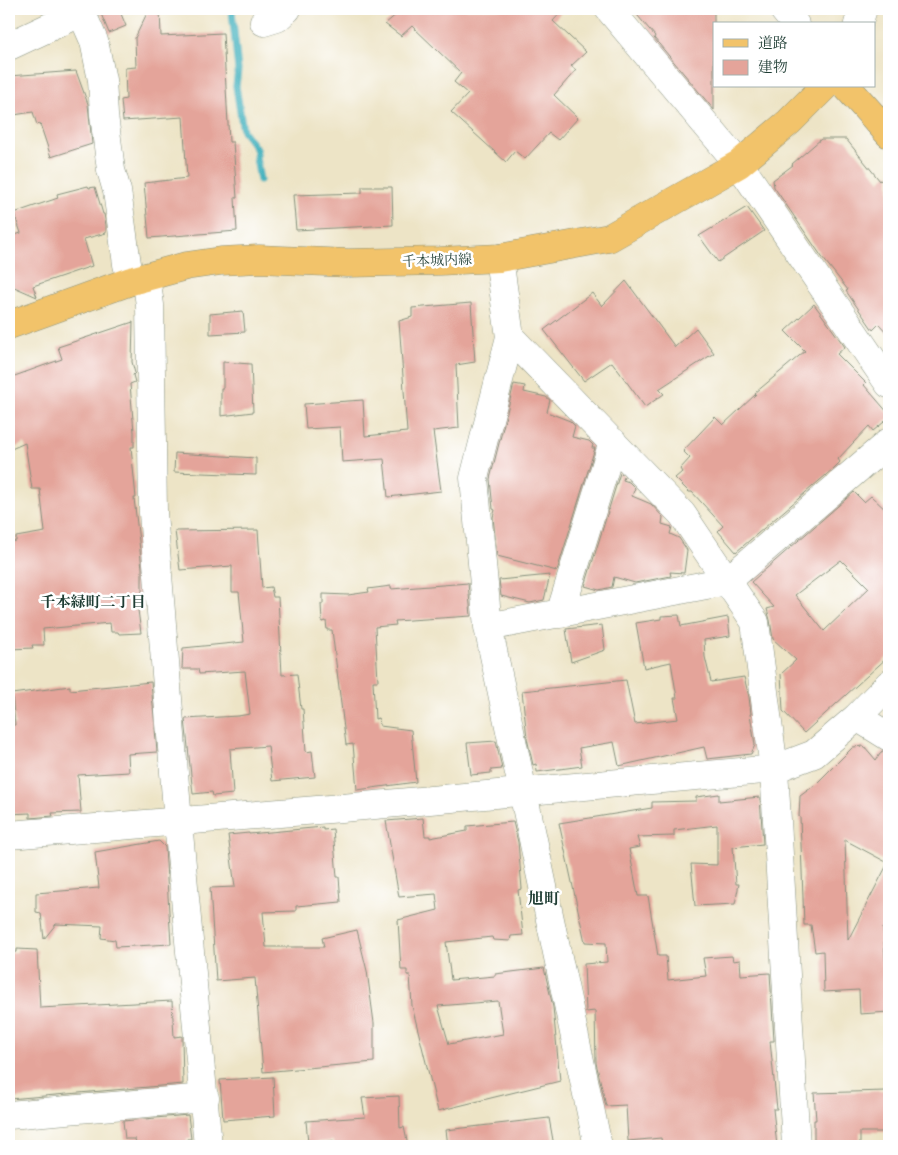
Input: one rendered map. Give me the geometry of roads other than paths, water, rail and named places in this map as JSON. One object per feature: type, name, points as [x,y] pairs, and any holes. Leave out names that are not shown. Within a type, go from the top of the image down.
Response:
[{"type":"main road","name":"千本城内線","points":[[9,324],[139,279],[186,266],[259,258],[348,263],[440,262],[499,258],[609,238],[738,164],[789,122],[823,88]]},
{"type":"main road","points":[[848,88],[888,130]]},
{"type":"street","points":[[264,22],[277,18],[287,9]]},
{"type":"street","points":[[609,9],[738,164],[889,384]]},
{"type":"street","points":[[783,9],[793,22]]},
{"type":"street","points":[[859,22],[863,9]]},
{"type":"street","points":[[9,46],[81,10],[94,40],[102,80],[111,170],[117,191],[127,264],[139,279],[150,305],[153,513],[178,822],[208,1146]]},
{"type":"street","points":[[499,258],[510,337],[474,478],[488,627],[598,1146]]},
{"type":"street","points":[[510,337],[682,514],[754,622],[774,770],[796,1146]]},
{"type":"street","points":[[560,614],[613,442]]},
{"type":"street","points":[[488,627],[728,581],[889,442]]},
{"type":"street","points":[[9,835],[774,770],[814,754],[857,717],[889,684]]},
{"type":"street","points":[[857,717],[889,737]]},
{"type":"street","points":[[9,1115],[204,1098]]},
{"type":"waterway","points":[[232,11],[238,70],[236,86],[243,131],[257,150],[256,158],[260,180]]},
{"type":"district","name":"千本緑町二丁目","points":[[93,602]]},
{"type":"district","name":"旭町","points":[[544,900]]}]
